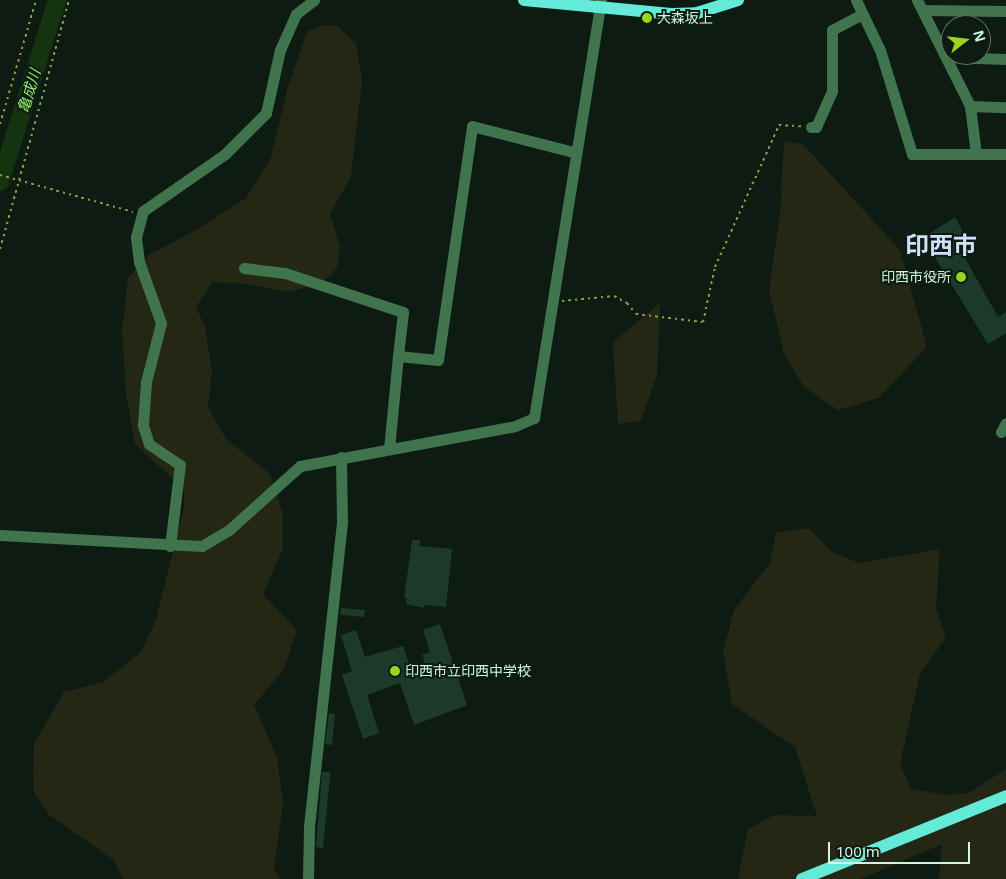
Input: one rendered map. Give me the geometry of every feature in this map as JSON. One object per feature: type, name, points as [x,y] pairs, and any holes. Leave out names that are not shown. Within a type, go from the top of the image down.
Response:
[{"type":"main road","points":[[524,0],[600,4],[683,14],[713,10],[738,0]]},
{"type":"main road","points":[[802,879],[1006,796]]},
{"type":"street","points":[[170,546],[180,465],[149,444],[142,426],[146,382],[161,323],[139,262],[136,237],[142,215],[225,154],[266,113],[280,50],[296,14],[314,0]]},
{"type":"street","points":[[856,0],[880,50],[912,154],[1006,154]]},
{"type":"street","points":[[0,535],[170,546],[202,546],[216,539],[300,466],[515,426],[534,418],[600,4]]},
{"type":"street","points":[[920,5],[1006,11]]},
{"type":"street","points":[[920,5],[941,45]]},
{"type":"street","points":[[811,126],[816,127],[832,91],[832,30],[862,14]]},
{"type":"street","points":[[991,58],[1006,58]]},
{"type":"street","points":[[951,65],[970,106],[976,154]]},
{"type":"street","points":[[970,106],[1006,106]]},
{"type":"street","points":[[398,356],[438,360],[472,126],[577,153]]},
{"type":"street","points":[[244,268],[285,273],[403,312],[389,450]]},
{"type":"street","points":[[308,879],[310,826],[342,529],[341,457]]},
{"type":"path","points":[[0,124],[36,0]]},
{"type":"path","points":[[0,249],[69,0]]},
{"type":"path","points":[[554,302],[614,296],[627,303],[636,314],[703,322],[718,260],[779,125],[811,126]]},
{"type":"path","points":[[0,176],[142,215]]},
{"type":"green space","points":[[325,25],[337,26],[356,44],[362,80],[351,177],[330,214],[340,247],[337,268],[321,284],[287,292],[247,284],[213,282],[196,307],[205,327],[212,371],[208,407],[226,439],[270,474],[283,514],[283,549],[263,594],[297,630],[284,669],[254,705],[277,757],[283,802],[274,870],[280,879],[123,879],[114,860],[49,815],[33,790],[34,744],[64,692],[103,682],[141,652],[155,622],[184,508],[184,489],[135,444],[126,394],[122,332],[128,278],[150,254],[191,233],[246,198],[270,160],[288,87],[307,31]]},
{"type":"green space","points":[[784,141],[803,144],[900,250],[927,347],[879,398],[838,410],[804,387],[784,354],[769,290],[780,213]]},
{"type":"green space","points":[[660,303],[657,375],[641,421],[618,424],[613,342]]},
{"type":"green space","points":[[809,528],[832,552],[859,563],[940,549],[936,608],[946,638],[920,673],[900,764],[911,789],[946,795],[969,793],[1006,769],[1006,879],[939,879],[942,844],[861,879],[738,879],[748,829],[774,815],[817,816],[795,747],[732,704],[723,651],[734,610],[770,563],[776,533]]},
{"type":"building","name":"印西市役所","points":[[955,217],[965,236],[956,242],[998,317],[1006,312],[1006,333],[988,344],[923,238]]},
{"type":"building","points":[[412,540],[420,540],[419,546],[452,549],[446,607],[425,605],[424,608],[406,604],[407,598],[404,598]]},
{"type":"building","points":[[341,608],[365,610],[364,617],[340,615]]},
{"type":"building","points":[[440,624],[467,705],[414,725],[400,683],[367,695],[379,733],[363,739],[342,675],[352,671],[341,635],[356,630],[365,657],[403,646],[410,667],[425,662],[422,655],[430,652],[423,630]]},
{"type":"building","points":[[329,713],[335,714],[332,745],[325,744]]},
{"type":"building","points":[[322,772],[330,772],[323,848],[316,847]]},
{"type":"waterway","name":"亀成川","points":[[0,182],[57,0]]},
{"type":"place","name":"大森坂上","points":[[647,18]]},
{"type":"place","name":"印西市役所","points":[[961,277]]},
{"type":"place","name":"印西市立印西中学校","points":[[395,671]]},
{"type":"district","name":"印西市","points":[[941,245]]}]
